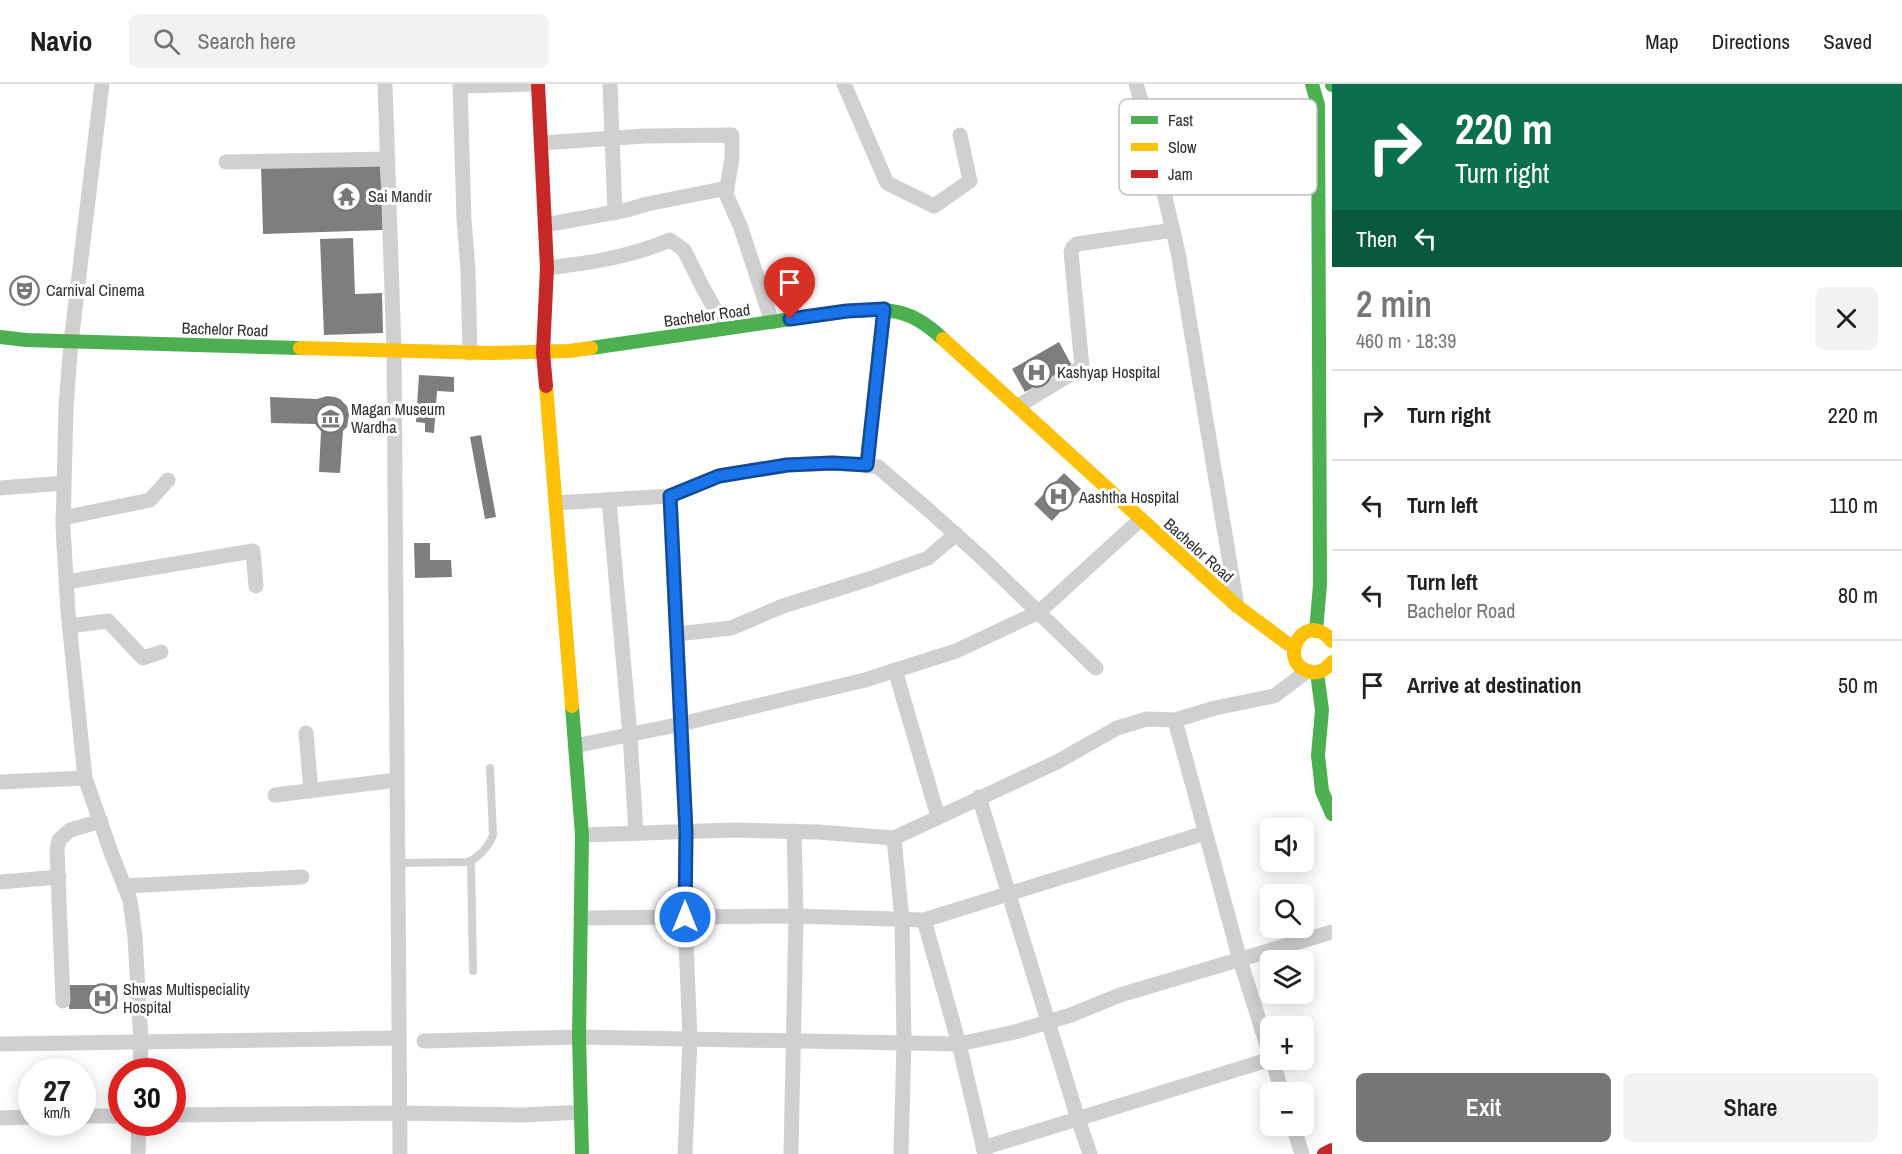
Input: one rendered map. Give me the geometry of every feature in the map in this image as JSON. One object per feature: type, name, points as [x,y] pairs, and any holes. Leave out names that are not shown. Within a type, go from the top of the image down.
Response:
[{"type":"main road","points":[[538,84],[547,268],[543,352],[582,835],[579,1037],[582,1154]]},
{"type":"main road","points":[[1312,84],[1316,99]]},
{"type":"main road","points":[[1316,631],[1320,585],[1326,278],[1325,147],[1317,102]]},
{"type":"main road","name":"Bachelor Road","points":[[0,337],[71,342],[394,351],[543,352],[569,351],[847,311],[884,309],[907,313],[935,331],[1236,606],[1288,644],[1293,645]]},
{"type":"main road","points":[[1331,639],[1332,596]]},
{"type":"main road","points":[[1331,639],[1323,632],[1302,634],[1293,645],[1292,652],[1296,664],[1312,672],[1323,671],[1332,662]]},
{"type":"main road","points":[[1312,672],[1322,710],[1318,754],[1326,770],[1323,791],[1332,814]]},
{"type":"main road","points":[[1324,1154],[1332,1150]]},
{"type":"street","points":[[102,84],[71,342],[66,406],[63,518],[69,626],[85,778],[130,900],[135,937],[140,1058]]},
{"type":"street","points":[[380,84],[390,84]]},
{"type":"street","points":[[385,84],[394,351],[400,1154]]},
{"type":"street","points":[[470,353],[460,85],[538,84]]},
{"type":"street","points":[[610,84],[615,213]]},
{"type":"street","points":[[844,84],[886,183],[934,206],[970,182],[960,135]]},
{"type":"street","points":[[1136,84],[1141,99]]},
{"type":"street","points":[[541,143],[645,135],[732,135],[732,158],[726,194],[741,228],[772,322]]},
{"type":"street","points":[[226,162],[388,159]]},
{"type":"street","points":[[545,225],[615,213],[647,204],[727,188]]},
{"type":"street","points":[[1165,195],[1178,252],[1236,606]]},
{"type":"street","points":[[1018,406],[1082,367],[1071,252],[1073,247],[1077,244],[1173,230]]},
{"type":"street","points":[[547,268],[618,257],[670,240],[684,250],[715,309],[715,330]]},
{"type":"street","points":[[867,465],[884,309]]},
{"type":"street","points":[[556,504],[670,496],[719,476],[787,465],[832,463],[878,467],[956,534],[1096,668]]},
{"type":"street","points":[[63,518],[150,500],[168,480]]},
{"type":"street","points":[[0,488],[64,483]]},
{"type":"street","points":[[670,496],[686,832],[685,917],[690,1038],[685,1154]]},
{"type":"street","points":[[609,500],[630,735],[636,833]]},
{"type":"street","points":[[575,746],[681,724],[865,680],[956,651],[1039,612],[1141,519]]},
{"type":"street","points":[[677,634],[731,628],[783,606],[928,558],[956,534]]},
{"type":"street","points":[[66,582],[254,551],[256,586]]},
{"type":"street","points":[[69,626],[108,621],[142,658],[161,652]]},
{"type":"street","points":[[895,670],[938,817]]},
{"type":"street","points":[[582,835],[818,831],[894,838],[1057,762],[1118,728],[1147,719],[1174,720],[1215,708],[1274,696],[1312,672]]},
{"type":"street","points":[[1174,720],[1240,960],[1260,1023]]},
{"type":"street","points":[[306,733],[311,791]]},
{"type":"street","points":[[0,782],[85,778]]},
{"type":"street","points":[[275,795],[397,780]]},
{"type":"street","points":[[980,798],[1090,1154]]},
{"type":"street","points":[[63,1002],[57,850],[59,840],[70,830],[101,821]]},
{"type":"street","points":[[791,1154],[796,916],[794,831]]},
{"type":"street","points":[[581,918],[796,916],[924,920],[1205,833]]},
{"type":"street","points":[[894,838],[902,920],[904,1042],[901,1154]]},
{"type":"street","points":[[0,882],[58,877]]},
{"type":"street","points":[[124,886],[302,877]]},
{"type":"street","points":[[924,920],[959,1044],[984,1151],[1260,1061]]},
{"type":"street","points":[[424,1041],[579,1037],[959,1044],[1015,1032],[1071,1015],[1120,995],[1332,932]]},
{"type":"street","points":[[0,1044],[399,1038]]},
{"type":"street","points":[[186,1115],[400,1113],[524,1115],[581,1112]]},
{"type":"street","points":[[0,1118],[18,1117]]},
{"type":"street","points":[[138,1154],[139,1136]]},
{"type":"street","points":[[1296,1136],[1302,1154]]},
{"type":"lane","points":[[398,863],[475,859],[493,835],[490,768]]},
{"type":"lane","points":[[471,861],[473,971]]},
{"type":"building","points":[[380,161],[383,230],[263,234],[261,165]]},
{"type":"building","points":[[353,238],[355,294],[382,293],[383,333],[324,335],[320,239]]},
{"type":"building","points":[[1059,342],[1072,366],[1025,392],[1012,369]]},
{"type":"building","points":[[419,375],[454,377],[454,392],[437,391],[434,433],[425,432],[425,423],[416,422]]},
{"type":"building","points":[[327,396],[340,399],[347,406],[349,415],[347,427],[343,431],[340,473],[319,472],[321,431],[315,424],[271,423],[270,397],[317,399]]},
{"type":"building","points":[[481,435],[496,517],[485,519],[470,437]]},
{"type":"building","points":[[1064,473],[1081,489],[1052,521],[1034,504]]},
{"type":"building","points":[[414,543],[430,543],[430,560],[451,560],[452,577],[415,578]]},
{"type":"building","points":[[69,985],[117,985],[117,1009],[69,1009]]},
{"type":"traffic: fast","points":[[1312,84],[1316,99]]},
{"type":"traffic: fast","points":[[1316,631],[1320,585],[1317,102]]},
{"type":"traffic: fast","points":[[591,348],[862,310],[899,312],[920,321],[943,339]]},
{"type":"traffic: fast","points":[[0,337],[26,340],[300,348]]},
{"type":"traffic: fast","points":[[1317,673],[1322,710],[1318,755],[1322,791],[1332,814]]},
{"type":"traffic: fast","points":[[572,706],[582,835],[579,1037],[582,1154]]},
{"type":"traffic: slow","points":[[943,339],[1237,606],[1288,644],[1293,645]]},
{"type":"traffic: slow","points":[[300,348],[489,353],[569,351],[591,348]]},
{"type":"traffic: slow","points":[[546,386],[572,706]]},
{"type":"traffic: slow","points":[[1332,641],[1321,632],[1313,630],[1306,632],[1300,637],[1294,652],[1295,660],[1308,671],[1321,671],[1332,662]]},
{"type":"traffic: jam","points":[[538,84],[547,268],[543,352],[546,386]]},
{"type":"traffic: jam","points":[[1324,1154],[1332,1150]]},
{"type":"place","name":"Sai Mandir","points":[[347,196]]},
{"type":"place","name":"Carnival Cinema","points":[[25,290]]},
{"type":"place","name":"Kashyap Hospital","points":[[1036,372]]},
{"type":"place","name":"Magan Museum Wardha","points":[[330,418]]},
{"type":"place","name":"Aashtha Hospital","points":[[1058,497]]},
{"type":"place","name":"Shwas Multispeciality Hospital","points":[[102,998]]},
{"type":"route","points":[[685,917],[686,832],[670,496],[719,476],[787,465],[832,463],[867,465],[884,309],[847,311],[790,319]]}]
